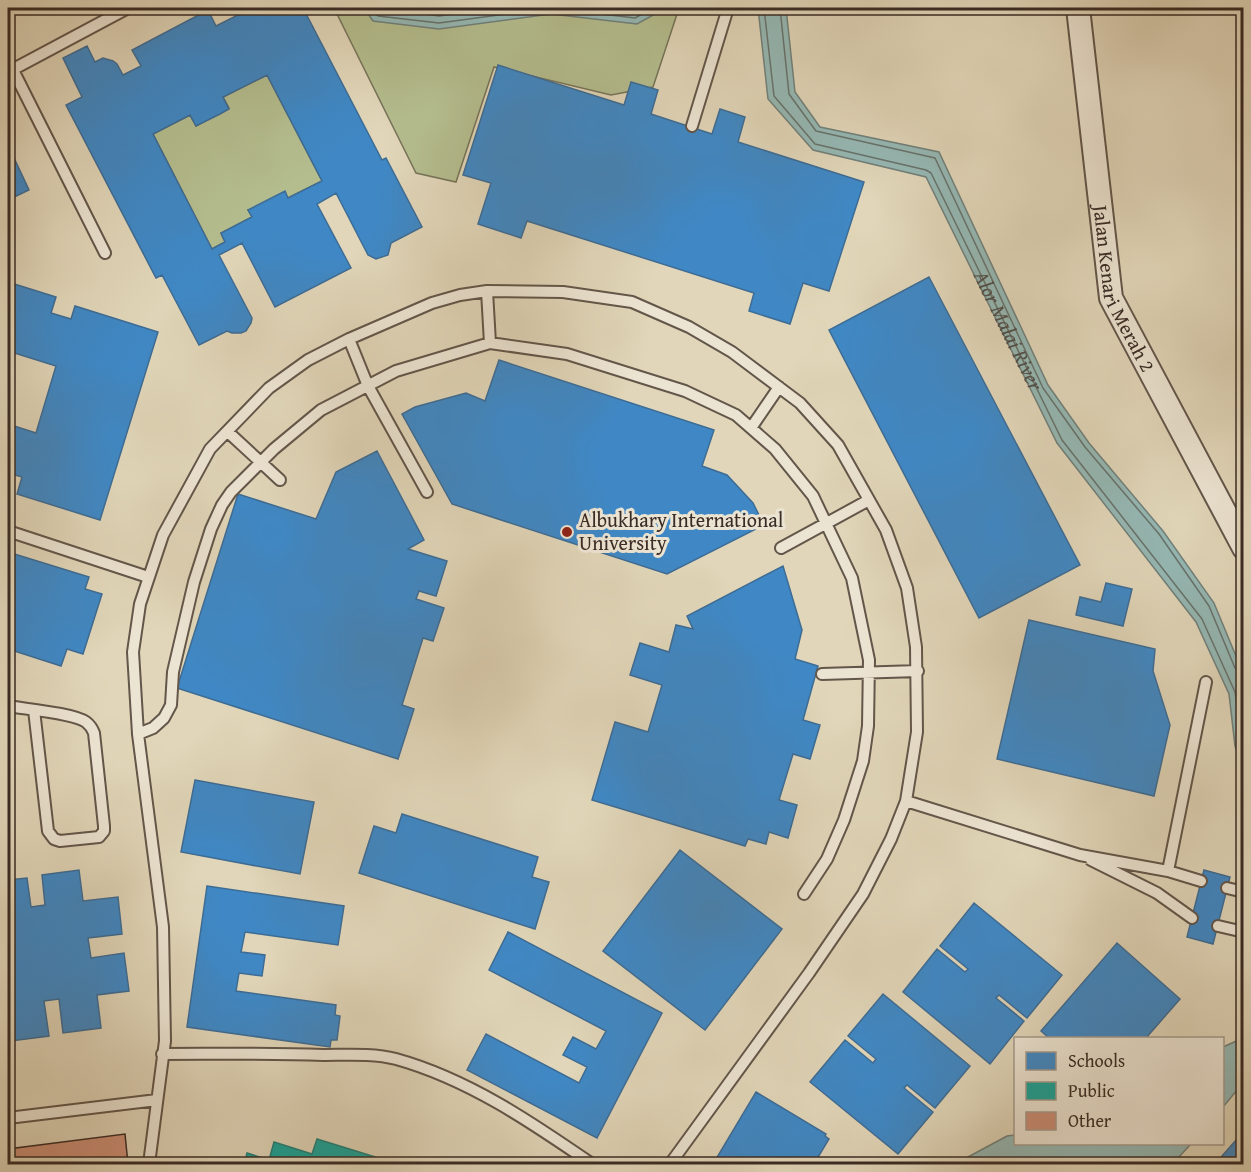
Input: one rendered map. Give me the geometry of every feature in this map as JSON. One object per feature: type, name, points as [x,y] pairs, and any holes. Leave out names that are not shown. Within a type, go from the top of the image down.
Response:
[{"type":"street","name":"Jalan Kenari Merah 2","points":[[1078,8],[1111,298],[1244,548]]},
{"type":"lane","points":[[105,253],[10,71],[128,8]]},
{"type":"lane","points":[[692,126],[728,8]]},
{"type":"lane","points":[[487,291],[490,343]]},
{"type":"lane","points":[[149,1164],[165,1041],[163,927],[138,734],[134,652],[140,604],[163,535],[210,449],[269,388],[308,360],[349,339],[432,303],[460,295],[487,291],[563,292],[632,302],[689,327],[732,352],[801,403],[838,445],[886,530],[907,588],[918,671],[917,732],[906,801],[891,839],[863,894],[809,973],[669,1164]]},
{"type":"lane","points":[[349,339],[368,386],[428,492]]},
{"type":"lane","points":[[138,734],[153,728],[164,718],[171,705],[173,672],[194,582],[211,529],[222,504],[262,462],[321,410],[396,371],[490,343],[567,354],[685,391],[736,415],[775,449],[813,496],[852,578],[869,660],[868,726],[864,761],[844,820],[827,859],[804,894]]},
{"type":"lane","points":[[751,428],[779,387]]},
{"type":"lane","points":[[228,432],[280,480]]},
{"type":"lane","points":[[781,548],[869,500]]},
{"type":"lane","points":[[8,531],[148,577]]},
{"type":"lane","points":[[822,674],[918,671]]},
{"type":"lane","points":[[1168,871],[1206,682]]},
{"type":"lane","points":[[8,706],[34,710],[80,718],[91,726],[94,733],[104,826],[104,831],[99,837],[60,841],[54,839],[48,831],[34,710]]},
{"type":"lane","points":[[906,801],[1080,855],[1168,871],[1201,881]]},
{"type":"lane","points":[[1080,855],[1157,894],[1192,918]]},
{"type":"lane","points":[[1227,888],[1244,892]]},
{"type":"lane","points":[[1218,926],[1244,932]]},
{"type":"lane","points":[[162,1054],[256,1053],[394,1059],[459,1083],[522,1116],[592,1164]]},
{"type":"lane","points":[[8,1118],[157,1100]]},
{"type":"green space","points":[[334,8],[679,8],[653,87],[611,95],[494,67],[456,182],[416,173]]},
{"type":"green space","points":[[267,75],[322,181],[288,198],[248,210],[252,217],[221,233],[225,242],[212,249],[153,134],[190,115],[196,126],[229,108],[223,97]]},
{"type":"water","points":[[364,8],[659,8],[657,13],[637,24],[551,14],[439,29],[373,21]]},
{"type":"water","name":"Alor Malai River","points":[[758,8],[786,8],[795,92],[820,127],[939,152],[1048,385],[1089,443],[1163,531],[1214,603],[1243,673],[1243,770],[1235,746],[1229,694],[1196,622],[1057,443],[926,177],[813,150],[768,99]]},
{"type":"water","points":[[1243,1038],[1243,1083],[1224,1106],[1224,1047]]},
{"type":"water","points":[[1014,1135],[1014,1145],[1190,1145],[1177,1159],[1143,1164],[955,1164],[1007,1136]]},
{"type":"building: Schools","points":[[237,8],[303,8],[382,160],[386,158],[422,227],[391,243],[388,255],[376,259],[368,255],[336,193],[317,204],[351,268],[275,307],[242,243],[219,255],[252,318],[251,323],[246,331],[232,333],[227,331],[199,345],[162,275],[156,278],[66,105],[82,97],[63,58],[87,46],[95,62],[103,58],[113,61],[123,75],[141,66],[132,50],[208,10],[216,26],[240,14]],"holes":[[[267,75],[322,181],[288,198],[285,191],[248,210],[252,217],[221,233],[225,242],[212,249],[153,134],[190,115],[196,126],[220,114],[229,109],[223,97]]]},
{"type":"building: Schools","points":[[498,65],[624,105],[631,82],[658,90],[651,114],[712,134],[720,109],[745,117],[738,142],[864,182],[829,291],[803,283],[790,324],[749,311],[754,293],[527,221],[521,238],[478,224],[491,183],[463,175]]},
{"type":"building: Schools","points":[[8,145],[29,190],[8,200]]},
{"type":"building: Schools","points":[[929,277],[1080,565],[979,618],[829,330]]},
{"type":"building: Schools","points":[[8,282],[56,297],[51,313],[71,319],[75,306],[158,332],[100,520],[17,494],[22,477],[8,473],[8,424],[36,433],[56,366],[8,351]]},
{"type":"building: Schools","points":[[499,360],[714,430],[702,466],[727,475],[753,503],[764,525],[667,574],[452,504],[402,414],[415,407],[466,393],[485,401]]},
{"type":"building: Schools","points":[[377,451],[424,540],[408,549],[447,561],[436,596],[419,591],[416,599],[444,608],[433,641],[423,638],[402,705],[414,709],[398,759],[177,688],[238,494],[316,519],[336,472]]},
{"type":"building: Schools","points":[[8,552],[89,577],[85,589],[102,594],[83,654],[67,649],[61,666],[8,649]]},
{"type":"building: Schools","points":[[783,566],[802,630],[795,659],[818,666],[803,720],[820,725],[810,759],[793,754],[779,800],[797,805],[788,838],[769,832],[766,844],[748,839],[745,846],[592,800],[615,722],[648,732],[662,685],[630,675],[640,643],[669,652],[676,625],[693,629],[687,616]]},
{"type":"building: Schools","points":[[1106,583],[1132,589],[1123,626],[1076,615],[1080,597],[1101,602]]},
{"type":"building: Schools","points":[[1029,620],[1155,649],[1153,671],[1170,725],[1154,796],[997,759]]},
{"type":"building: Schools","points":[[195,780],[314,802],[300,874],[181,852]]},
{"type":"building: Schools","points":[[402,814],[538,857],[532,877],[549,882],[535,929],[359,873],[374,826],[396,833]]},
{"type":"building: Schools","points":[[680,850],[782,929],[705,1030],[603,951]]},
{"type":"building: Schools","points":[[79,870],[83,901],[118,897],[122,934],[88,938],[91,958],[124,953],[129,991],[97,995],[101,1028],[63,1033],[59,999],[44,1001],[49,1036],[11,1041],[8,1009],[8,880],[27,878],[31,907],[45,905],[42,875]]},
{"type":"building: Schools","points":[[1204,870],[1230,877],[1213,944],[1187,937]]},
{"type":"building: Schools","points":[[207,886],[344,906],[338,945],[245,932],[241,952],[265,955],[262,976],[239,973],[236,991],[336,1005],[335,1015],[340,1016],[337,1040],[331,1040],[330,1047],[187,1027]]},
{"type":"building: Schools","points":[[974,903],[1062,975],[1027,1018],[999,995],[996,998],[1024,1021],[990,1064],[903,992],[937,949],[965,972],[968,969],[940,946]]},
{"type":"building: Schools","points":[[508,932],[662,1013],[597,1138],[467,1070],[486,1034],[579,1083],[587,1067],[563,1055],[573,1037],[596,1049],[606,1031],[489,970]]},
{"type":"building: Schools","points":[[1117,943],[1180,999],[1147,1037],[1048,1037],[1041,1031]]},
{"type":"building: Schools","points":[[883,994],[970,1066],[935,1108],[907,1085],[904,1088],[933,1112],[898,1154],[810,1082],[845,1040],[873,1063],[876,1059],[848,1036]]},
{"type":"building: Schools","points":[[756,1092],[826,1134],[825,1136],[829,1139],[814,1164],[713,1164]]},
{"type":"building: Schools","points":[[1244,1131],[1244,1164],[1215,1164]]},
{"type":"building: Public","points":[[317,1139],[398,1164],[244,1164],[247,1153],[269,1160],[274,1142],[312,1154]]},
{"type":"building: Other","points":[[125,1134],[128,1164],[8,1164],[8,1149]]},
{"type":"place","name":"Albukhary International University","points":[[567,532]]}]
